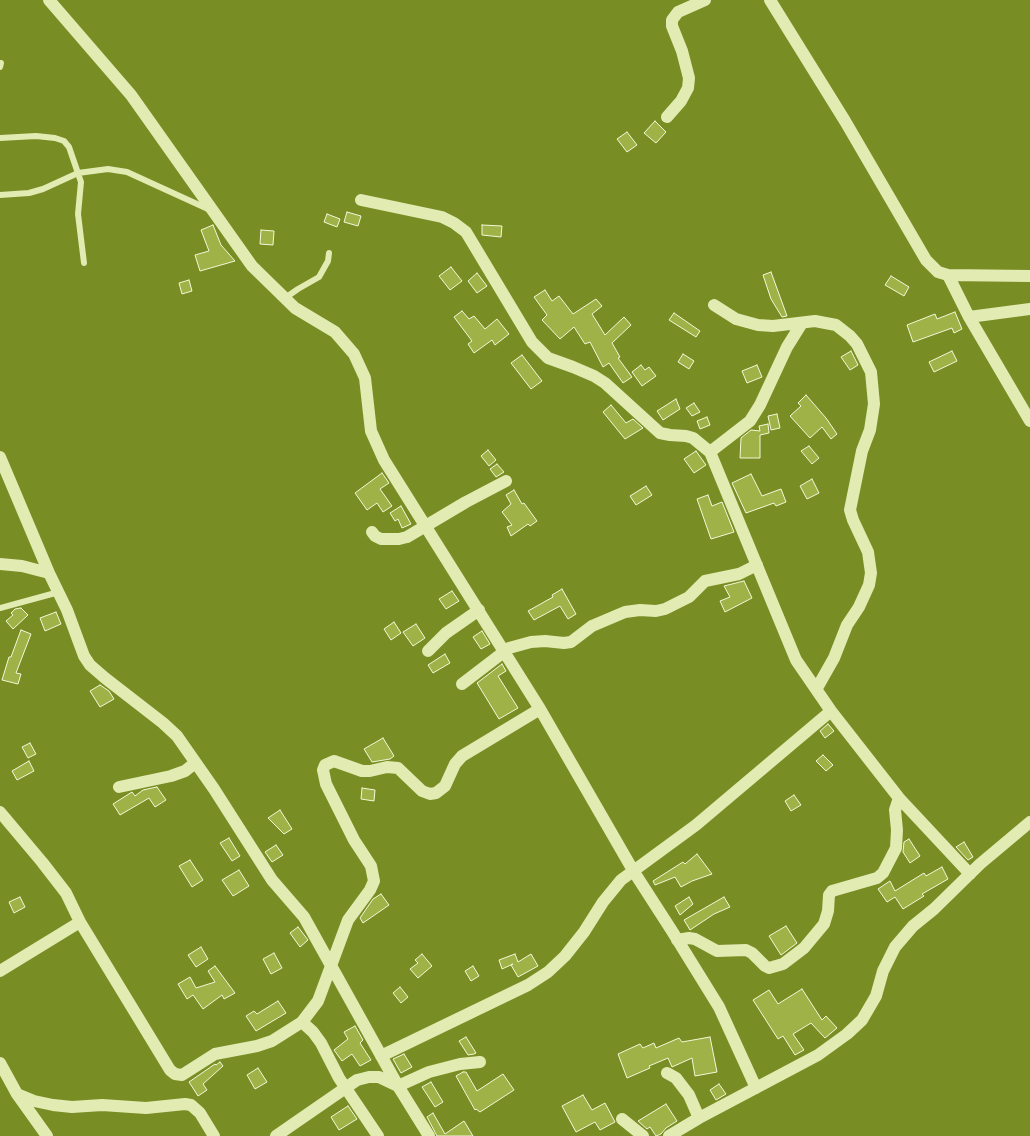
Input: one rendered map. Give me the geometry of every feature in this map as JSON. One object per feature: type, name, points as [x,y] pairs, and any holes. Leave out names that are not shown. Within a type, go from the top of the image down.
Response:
[{"type":"street","points":[[49,0],[131,95],[252,266],[303,314],[335,332],[354,354],[365,378],[371,431],[384,460],[540,709],[564,755],[634,872],[719,1007],[756,1088]]},
{"type":"street","points":[[666,117],[681,102],[688,88],[689,78],[682,50],[672,26],[672,20],[678,12],[705,0]]},
{"type":"street","points":[[770,0],[845,121],[926,260],[938,272],[948,275],[1030,276]]},
{"type":"street","points":[[361,200],[442,217],[454,222],[466,232],[532,342],[548,358],[580,370],[605,383],[660,433],[686,436],[698,442],[710,452],[796,660],[832,711],[899,798],[970,874]]},
{"type":"street","points":[[948,275],[969,317],[1030,421]]},
{"type":"street","points":[[714,306],[736,319],[749,323],[773,326],[815,321],[836,325],[850,336],[862,351],[871,372],[874,404],[870,430],[862,451],[850,510],[868,552],[871,573],[870,585],[817,688]]},
{"type":"street","points":[[969,317],[1030,309]]},
{"type":"street","points":[[710,452],[750,421],[760,405],[787,347],[802,323]]},
{"type":"street","points":[[0,457],[49,574],[68,610],[84,656],[90,665],[177,736],[272,880],[304,917],[398,1086],[429,1136]]},
{"type":"street","points":[[372,532],[381,539],[407,537],[506,481]]},
{"type":"street","points":[[0,564],[22,566],[49,574]]},
{"type":"street","points":[[462,684],[504,651],[531,642],[548,641],[564,644],[571,642],[592,626],[625,612],[665,609],[690,597],[705,581],[739,574],[757,565]]},
{"type":"street","points":[[428,651],[446,633],[478,610]]},
{"type":"street","points":[[0,812],[66,893],[80,922],[170,1070],[175,1074],[182,1075],[188,1073],[215,1054],[247,1049],[272,1040],[302,1022],[318,1001],[348,920],[370,890],[374,881],[374,874],[354,840],[326,784],[323,770],[325,765],[334,761],[362,771],[387,767],[398,768],[422,791],[430,794],[436,793],[445,786],[455,764],[462,756],[540,709]]},
{"type":"street","points":[[382,1056],[528,985],[548,972],[565,956],[611,891],[622,880],[696,825],[832,711]]},
{"type":"street","points":[[119,786],[171,776],[185,771],[195,763]]},
{"type":"street","points":[[677,940],[695,939],[717,951],[746,950],[769,968],[783,964],[804,948],[824,924],[828,911],[829,895],[832,891],[878,878],[883,873],[896,848],[895,810],[899,798]]},
{"type":"street","points":[[669,1136],[818,1055],[846,1034],[862,1020],[876,996],[883,971],[895,947],[913,926],[934,909],[980,864],[1030,822]]},
{"type":"street","points":[[0,971],[80,922]]},
{"type":"street","points":[[302,1022],[313,1032],[345,1088],[378,1136]]},
{"type":"street","points":[[276,1136],[357,1080],[379,1077],[398,1086],[429,1072],[460,1064],[480,1062]]},
{"type":"street","points":[[0,1063],[17,1094],[47,1136]]},
{"type":"street","points":[[668,1073],[676,1078],[689,1095],[699,1118]]},
{"type":"street","points":[[17,1094],[53,1106],[102,1105],[146,1108],[191,1105],[200,1112],[214,1136]]},
{"type":"street","points":[[622,1119],[643,1136]]},
{"type":"lane","points":[[0,138],[36,136],[64,141],[73,155],[81,182],[78,214],[84,263]]},
{"type":"lane","points":[[0,195],[30,193],[78,173],[108,169],[126,172],[214,212]]},
{"type":"lane","points":[[285,298],[319,277],[328,261],[330,252]]},
{"type":"lane","points":[[0,608],[58,592]]},
{"type":"building","points":[[655,121],[666,132],[656,143],[644,133]]},
{"type":"building","points":[[627,132],[637,145],[627,152],[617,139]]},
{"type":"building","points":[[347,212],[361,216],[358,226],[344,222]]},
{"type":"building","points":[[327,214],[340,219],[337,227],[324,222]]},
{"type":"building","points":[[213,225],[221,245],[235,261],[200,271],[195,255],[209,251],[201,230]]},
{"type":"building","points":[[482,225],[502,226],[501,237],[482,235]]},
{"type":"building","points":[[261,230],[274,231],[273,245],[260,244]]},
{"type":"building","points":[[451,267],[462,281],[450,290],[439,276]]},
{"type":"building","points":[[771,272],[787,316],[782,317],[771,299],[763,275]]},
{"type":"building","points":[[477,273],[487,286],[477,293],[468,281]]},
{"type":"building","points":[[891,276],[909,287],[904,296],[885,285]]},
{"type":"building","points":[[189,280],[192,291],[182,294],[179,283]]},
{"type":"building","points":[[545,290],[552,301],[559,296],[573,314],[596,299],[602,306],[592,314],[605,335],[624,317],[631,325],[612,343],[620,357],[618,358],[632,377],[623,383],[609,363],[603,367],[590,342],[585,344],[574,327],[560,339],[542,320],[547,315],[534,297]]},
{"type":"building","points":[[462,311],[469,319],[474,316],[485,329],[497,319],[509,334],[495,345],[492,340],[474,353],[468,344],[472,341],[454,317]]},
{"type":"building","points":[[955,312],[962,329],[954,333],[952,328],[913,342],[907,325],[935,314],[937,319]]},
{"type":"building","points":[[674,313],[700,331],[696,337],[669,320]]},
{"type":"building","points":[[851,351],[858,365],[850,370],[841,357]]},
{"type":"building","points":[[952,351],[957,361],[934,372],[929,362]]},
{"type":"building","points":[[683,354],[694,361],[689,369],[678,362]]},
{"type":"building","points":[[522,355],[542,381],[531,389],[511,363]]},
{"type":"building","points":[[641,365],[645,370],[649,367],[656,376],[642,386],[632,372]]},
{"type":"building","points":[[757,365],[762,377],[747,383],[742,371]]},
{"type":"building","points":[[806,395],[837,434],[831,439],[822,427],[810,438],[790,416],[801,406],[798,403]]},
{"type":"building","points":[[676,399],[680,409],[663,420],[657,411]]},
{"type":"building","points":[[694,403],[700,412],[692,416],[686,408]]},
{"type":"building","points":[[611,405],[626,423],[633,419],[643,428],[625,439],[603,412]]},
{"type":"building","points":[[777,414],[780,428],[771,430],[768,416]]},
{"type":"building","points":[[707,417],[710,425],[700,429],[697,421]]},
{"type":"building","points":[[768,424],[769,433],[760,435],[760,458],[740,458],[741,438],[751,430],[760,431],[759,426]]},
{"type":"building","points":[[809,446],[819,458],[812,464],[801,451]]},
{"type":"building","points":[[488,450],[496,460],[489,466],[481,456]]},
{"type":"building","points":[[696,451],[706,465],[694,473],[684,459]]},
{"type":"building","points":[[497,464],[504,472],[496,477],[490,469]]},
{"type":"building","points":[[382,473],[389,483],[380,489],[392,506],[383,512],[377,503],[367,510],[355,493]]},
{"type":"building","points":[[751,474],[762,496],[781,489],[786,502],[776,506],[774,503],[746,513],[732,483]]},
{"type":"building","points":[[812,479],[819,493],[807,499],[800,486]]},
{"type":"building","points":[[646,486],[652,495],[636,505],[630,496]]},
{"type":"building","points":[[514,490],[522,504],[524,503],[537,521],[530,526],[528,524],[511,536],[507,527],[512,525],[502,512],[511,504],[506,495]]},
{"type":"building","points":[[708,495],[712,506],[722,502],[734,532],[711,539],[697,499]]},
{"type":"building","points":[[401,506],[411,524],[402,528],[398,519],[395,521],[390,513]]},
{"type":"building","points":[[744,581],[752,598],[725,612],[720,601],[730,597],[724,586]]},
{"type":"building","points":[[562,589],[576,614],[568,619],[560,606],[534,620],[528,611],[553,597],[552,595]]},
{"type":"building","points":[[452,591],[459,601],[446,609],[439,599]]},
{"type":"building","points":[[21,608],[28,615],[13,629],[6,621],[13,615],[11,613],[15,609]]},
{"type":"building","points":[[56,612],[61,624],[45,631],[40,618]]},
{"type":"building","points":[[394,622],[401,633],[391,640],[384,629]]},
{"type":"building","points":[[416,624],[425,638],[413,646],[403,632]]},
{"type":"building","points":[[21,630],[31,634],[16,673],[21,674],[18,684],[2,680],[9,657],[11,657]]},
{"type":"building","points":[[482,631],[490,644],[481,649],[473,637]]},
{"type":"building","points":[[445,654],[450,663],[433,673],[428,665]]},
{"type":"building","points":[[502,664],[506,671],[498,676],[518,708],[499,719],[477,683]]},
{"type":"building","points":[[100,685],[109,691],[114,699],[100,707],[90,691]]},
{"type":"building","points":[[828,724],[834,731],[825,738],[820,731]]},
{"type":"building","points":[[383,738],[394,756],[390,759],[372,762],[364,749]]},
{"type":"building","points":[[30,743],[36,754],[28,758],[22,747]]},
{"type":"building","points":[[823,755],[833,765],[826,771],[816,761]]},
{"type":"building","points":[[29,761],[34,771],[17,780],[12,771]]},
{"type":"building","points":[[157,787],[166,800],[155,807],[149,798],[120,815],[113,804],[132,792],[135,796],[143,790]]},
{"type":"building","points":[[362,788],[375,790],[374,801],[361,799]]},
{"type":"building","points":[[794,795],[801,805],[791,811],[785,801]]},
{"type":"building","points":[[280,810],[292,829],[284,834],[268,818]]},
{"type":"building","points":[[229,838],[240,856],[232,861],[220,843]]},
{"type":"building","points":[[909,839],[920,856],[910,863],[903,852],[904,842]]},
{"type":"building","points":[[964,842],[973,857],[968,860],[956,847]]},
{"type":"building","points":[[276,845],[283,855],[272,862],[265,852]]},
{"type":"building","points":[[697,854],[712,874],[681,887],[675,877],[655,885],[653,881],[683,862],[685,864]]},
{"type":"building","points":[[190,860],[203,880],[192,887],[179,866]]},
{"type":"building","points":[[942,867],[948,879],[922,894],[924,896],[903,909],[895,897],[887,902],[878,889],[890,881],[895,891],[924,873],[926,876]]},
{"type":"building","points":[[239,870],[249,886],[233,896],[222,880]]},
{"type":"building","points":[[381,894],[389,905],[363,923],[360,918],[373,899]]},
{"type":"building","points":[[20,897],[25,907],[14,913],[9,902]]},
{"type":"building","points":[[689,897],[693,904],[680,915],[675,906]]},
{"type":"building","points":[[724,897],[730,907],[714,914],[690,930],[684,920]]},
{"type":"building","points":[[786,926],[797,943],[781,955],[769,936]]},
{"type":"building","points":[[298,927],[308,940],[300,947],[290,933]]},
{"type":"building","points":[[201,947],[208,959],[196,967],[188,955]]},
{"type":"building","points":[[274,953],[282,968],[271,974],[263,959]]},
{"type":"building","points":[[422,954],[432,966],[418,978],[410,969],[418,963],[415,960]]},
{"type":"building","points":[[515,954],[518,962],[531,954],[538,966],[518,977],[511,965],[513,964],[502,969],[499,960]]},
{"type":"building","points":[[215,966],[235,993],[224,999],[222,995],[203,1009],[193,995],[187,999],[178,984],[190,977],[196,988],[215,982],[208,971]]},
{"type":"building","points":[[473,966],[479,976],[471,981],[465,971]]},
{"type":"building","points":[[400,987],[408,997],[401,1003],[393,993]]},
{"type":"building","points":[[802,989],[822,1020],[826,1016],[837,1028],[825,1038],[811,1023],[793,1034],[804,1050],[795,1055],[783,1036],[778,1039],[753,1000],[769,990],[778,1004]]},
{"type":"building","points":[[278,1001],[286,1013],[256,1031],[246,1016],[254,1011],[257,1014]]},
{"type":"building","points":[[355,1026],[363,1040],[360,1043],[371,1060],[360,1066],[352,1054],[342,1061],[334,1050],[348,1039],[344,1032]]},
{"type":"building","points":[[466,1037],[476,1053],[468,1055],[459,1041]]},
{"type":"building","points":[[710,1037],[717,1072],[695,1076],[692,1058],[672,1067],[668,1058],[627,1078],[618,1054],[640,1044],[643,1048],[654,1043],[656,1048],[679,1038],[682,1042]]},
{"type":"building","points":[[404,1054],[412,1067],[401,1073],[393,1059]]},
{"type":"building","points":[[220,1062],[223,1066],[203,1084],[207,1090],[198,1096],[189,1082]]},
{"type":"building","points":[[258,1068],[267,1082],[255,1089],[247,1075]]},
{"type":"building","points":[[466,1072],[477,1091],[503,1074],[514,1090],[480,1112],[475,1110],[456,1076]]},
{"type":"building","points":[[431,1082],[443,1102],[435,1107],[422,1087]]},
{"type":"building","points":[[719,1084],[726,1094],[716,1100],[710,1090]]},
{"type":"building","points":[[583,1095],[592,1110],[605,1103],[615,1122],[600,1130],[595,1122],[576,1132],[562,1106]]},
{"type":"building","points":[[666,1104],[677,1121],[656,1136],[650,1127],[647,1129],[638,1121]]},
{"type":"building","points":[[348,1106],[357,1119],[339,1130],[331,1117]]},
{"type":"building","points":[[433,1113],[445,1134],[464,1121],[473,1136],[437,1136],[427,1117]]}]
